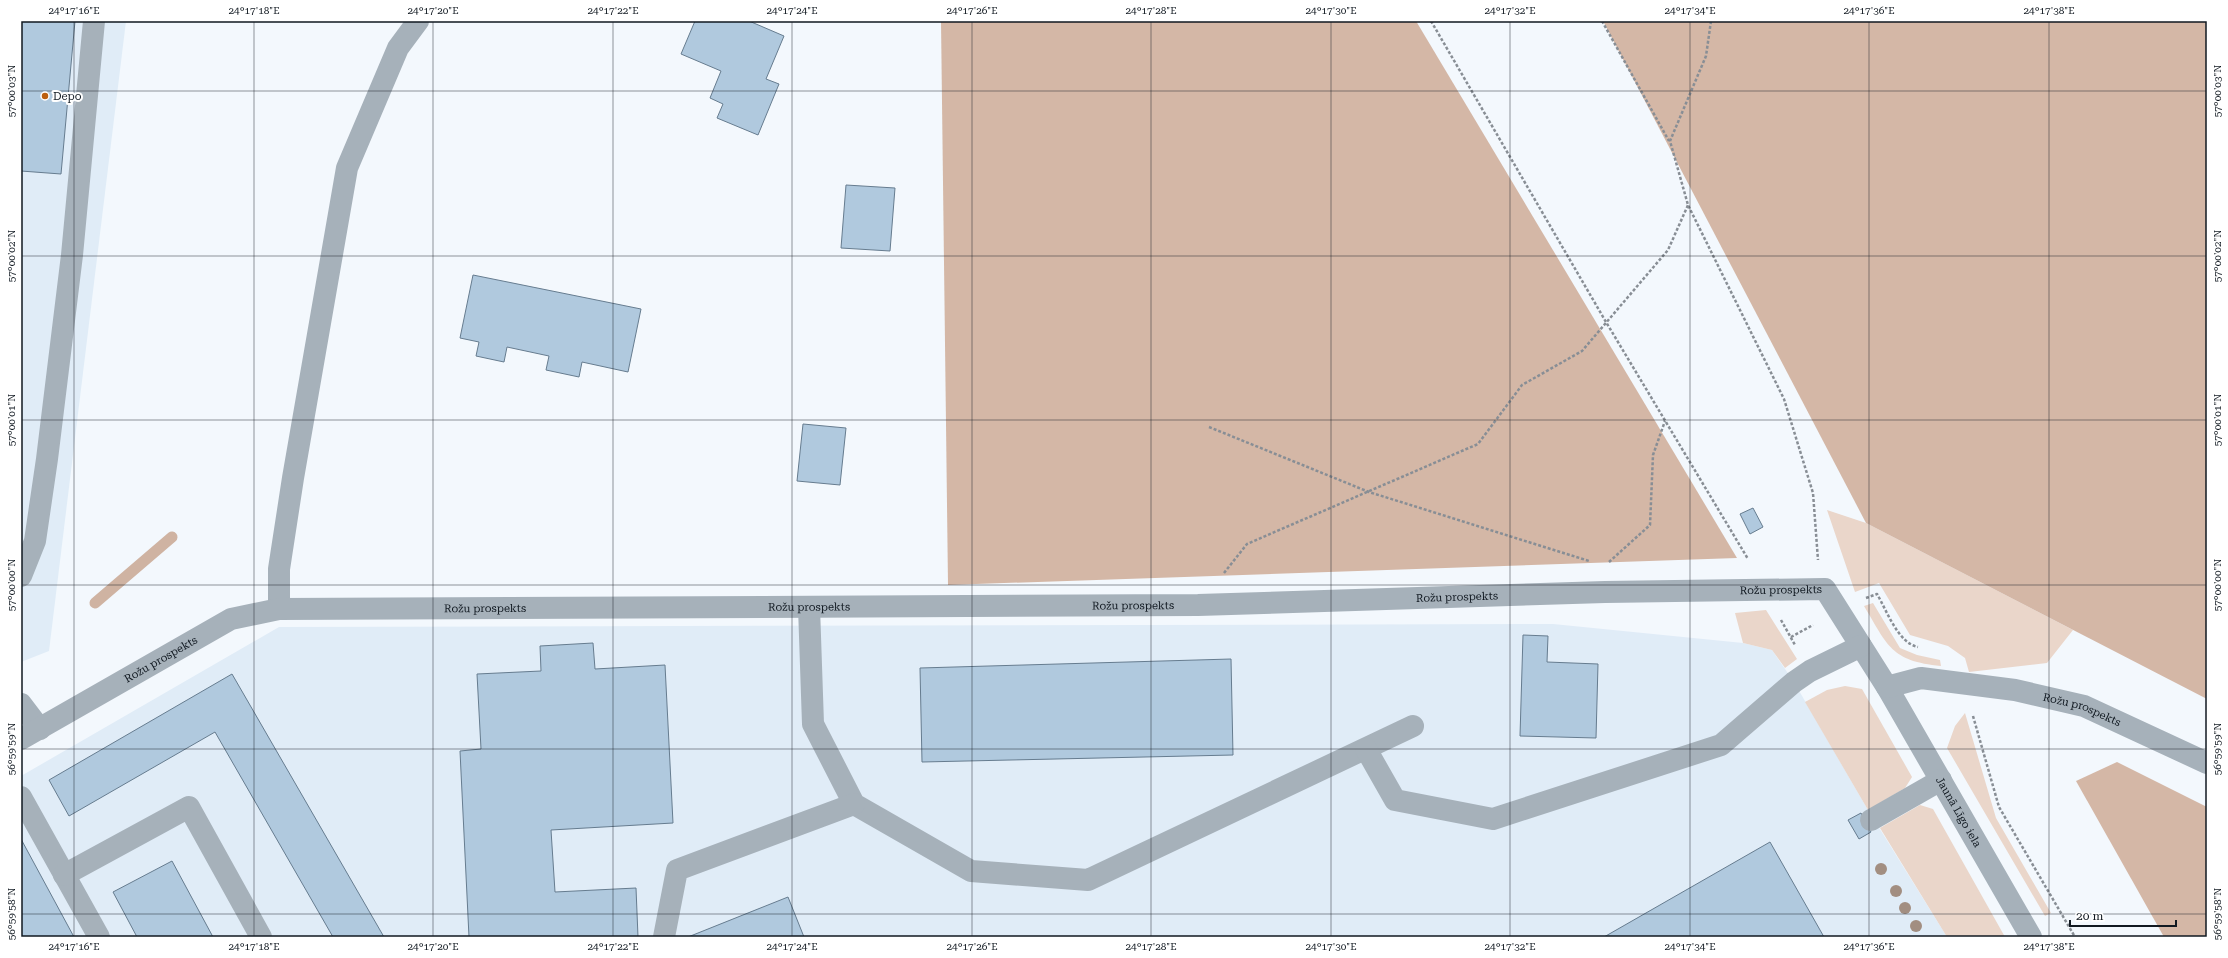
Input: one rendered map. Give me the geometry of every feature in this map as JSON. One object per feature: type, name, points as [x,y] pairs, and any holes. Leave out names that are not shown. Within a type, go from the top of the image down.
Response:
[{"type":"street","points":[[21,576],[35,541],[47,459],[72,255],[94,21]]},
{"type":"street","points":[[279,609],[279,569],[293,478],[347,168],[398,48],[418,21]]},
{"type":"street","name":"Rožu prospekts","points":[[21,739],[231,618],[279,609],[1198,605],[1605,592],[1825,590],[1887,687],[1921,678],[2015,690],[2084,706],[2207,763]]},
{"type":"street","points":[[809,607],[813,724],[854,804],[971,871],[1088,880],[1413,726]]},
{"type":"street","points":[[1366,749],[1395,800],[1493,819],[1721,745],[1799,679],[1860,646]]},
{"type":"street","name":"Jaunā Līgo iela","points":[[1887,687],[2030,937]]},
{"type":"street","points":[[21,704],[40,729]]},
{"type":"street","points":[[1871,820],[1941,780]]},
{"type":"street","points":[[21,797],[99,937]]},
{"type":"street","points":[[664,937],[678,870],[854,804]]},
{"type":"street","points":[[64,875],[189,807],[261,937]]},
{"type":"path","points":[[1431,21],[1606,322],[1750,563]]},
{"type":"path","points":[[1602,21],[1670,141],[1688,205],[1784,399],[1813,493],[1818,559],[1825,590]]},
{"type":"path","points":[[1670,141],[1706,56],[1711,21]]},
{"type":"path","points":[[1198,605],[1247,544],[1478,444],[1522,385],[1582,351],[1668,250],[1688,205]]},
{"type":"path","points":[[1604,566],[1650,525],[1653,455],[1665,421]]},
{"type":"path","points":[[1209,427],[1369,492],[1604,566]]},
{"type":"path","points":[[1604,566],[1605,592]]},
{"type":"path","points":[[1860,601],[1877,594],[1902,638],[1913,646],[1921,647]]},
{"type":"path","points":[[1780,619],[1791,637],[1815,624]]},
{"type":"path","points":[[1971,710],[1999,807],[2075,937]]},
{"type":"shaded area","points":[[21,21],[126,21],[49,651],[21,662]]},
{"type":"shaded area","points":[[941,21],[1416,21],[1737,558],[948,585]]},
{"type":"shaded area","points":[[1603,21],[2207,21],[2207,699],[1866,523]]},
{"type":"shaded area","points":[[1827,510],[1866,523],[2073,630],[2047,663],[1969,672],[1965,658],[1948,646],[1910,635],[1879,583],[1855,592]]},
{"type":"shaded area","points":[[1873,603],[1900,648],[1917,655],[1940,660],[1941,666],[1924,664],[1911,660],[1893,649],[1879,632],[1864,606]]},
{"type":"shaded area","points":[[1766,610],[1797,659],[1785,668],[1772,650],[1743,643],[1735,613]]},
{"type":"shaded area","points":[[1553,624],[1743,643],[1772,650],[1794,682],[1868,810],[1947,937],[21,937],[21,776],[279,627]]},
{"type":"shaded area","points":[[1845,686],[1862,689],[1912,777],[1905,788],[1868,810],[1805,702],[1827,690]]},
{"type":"shaded area","points":[[1965,713],[1996,818],[2051,913],[2045,916],[1947,748],[1955,726]]},
{"type":"shaded area","points":[[2117,762],[2207,807],[2207,937],[2164,937],[2076,781]]},
{"type":"shaded area","points":[[1920,805],[1933,809],[2005,937],[1947,937],[1880,828]]},
{"type":"building","name":"Depo","points":[[21,21],[75,21],[61,174],[21,171]]},
{"type":"building","points":[[695,21],[749,21],[784,36],[766,79],[779,84],[758,135],[717,118],[723,104],[710,98],[721,71],[681,54]]},
{"type":"building","points":[[846,185],[895,188],[890,251],[841,248]]},
{"type":"building","points":[[473,275],[641,309],[628,372],[582,362],[579,377],[546,370],[549,356],[507,347],[504,362],[476,356],[479,342],[460,338]]},
{"type":"building","points":[[803,424],[846,428],[840,485],[797,481]]},
{"type":"building","points":[[1753,508],[1763,527],[1750,534],[1740,514]]},
{"type":"building","points":[[1523,635],[1548,636],[1547,662],[1598,664],[1596,738],[1520,736]]},
{"type":"building","points":[[593,643],[595,669],[665,665],[673,823],[551,830],[555,892],[636,888],[638,937],[469,937],[460,751],[481,749],[477,674],[541,671],[540,646]]},
{"type":"building","points":[[1231,659],[1233,755],[922,762],[920,668]]},
{"type":"building","points":[[232,674],[384,937],[333,937],[215,732],[69,816],[49,780]]},
{"type":"building","points":[[1861,813],[1871,832],[1859,839],[1848,820]]},
{"type":"building","points":[[21,839],[74,937],[21,937]]},
{"type":"building","points":[[1770,842],[1824,937],[1604,937]]},
{"type":"building","points":[[172,861],[213,937],[137,937],[113,892]]},
{"type":"building","points":[[788,897],[804,937],[688,937]]},
{"type":"waterway","points":[[95,603],[172,537]]},
{"type":"place","name":"Depo","points":[[45,96]]}]
